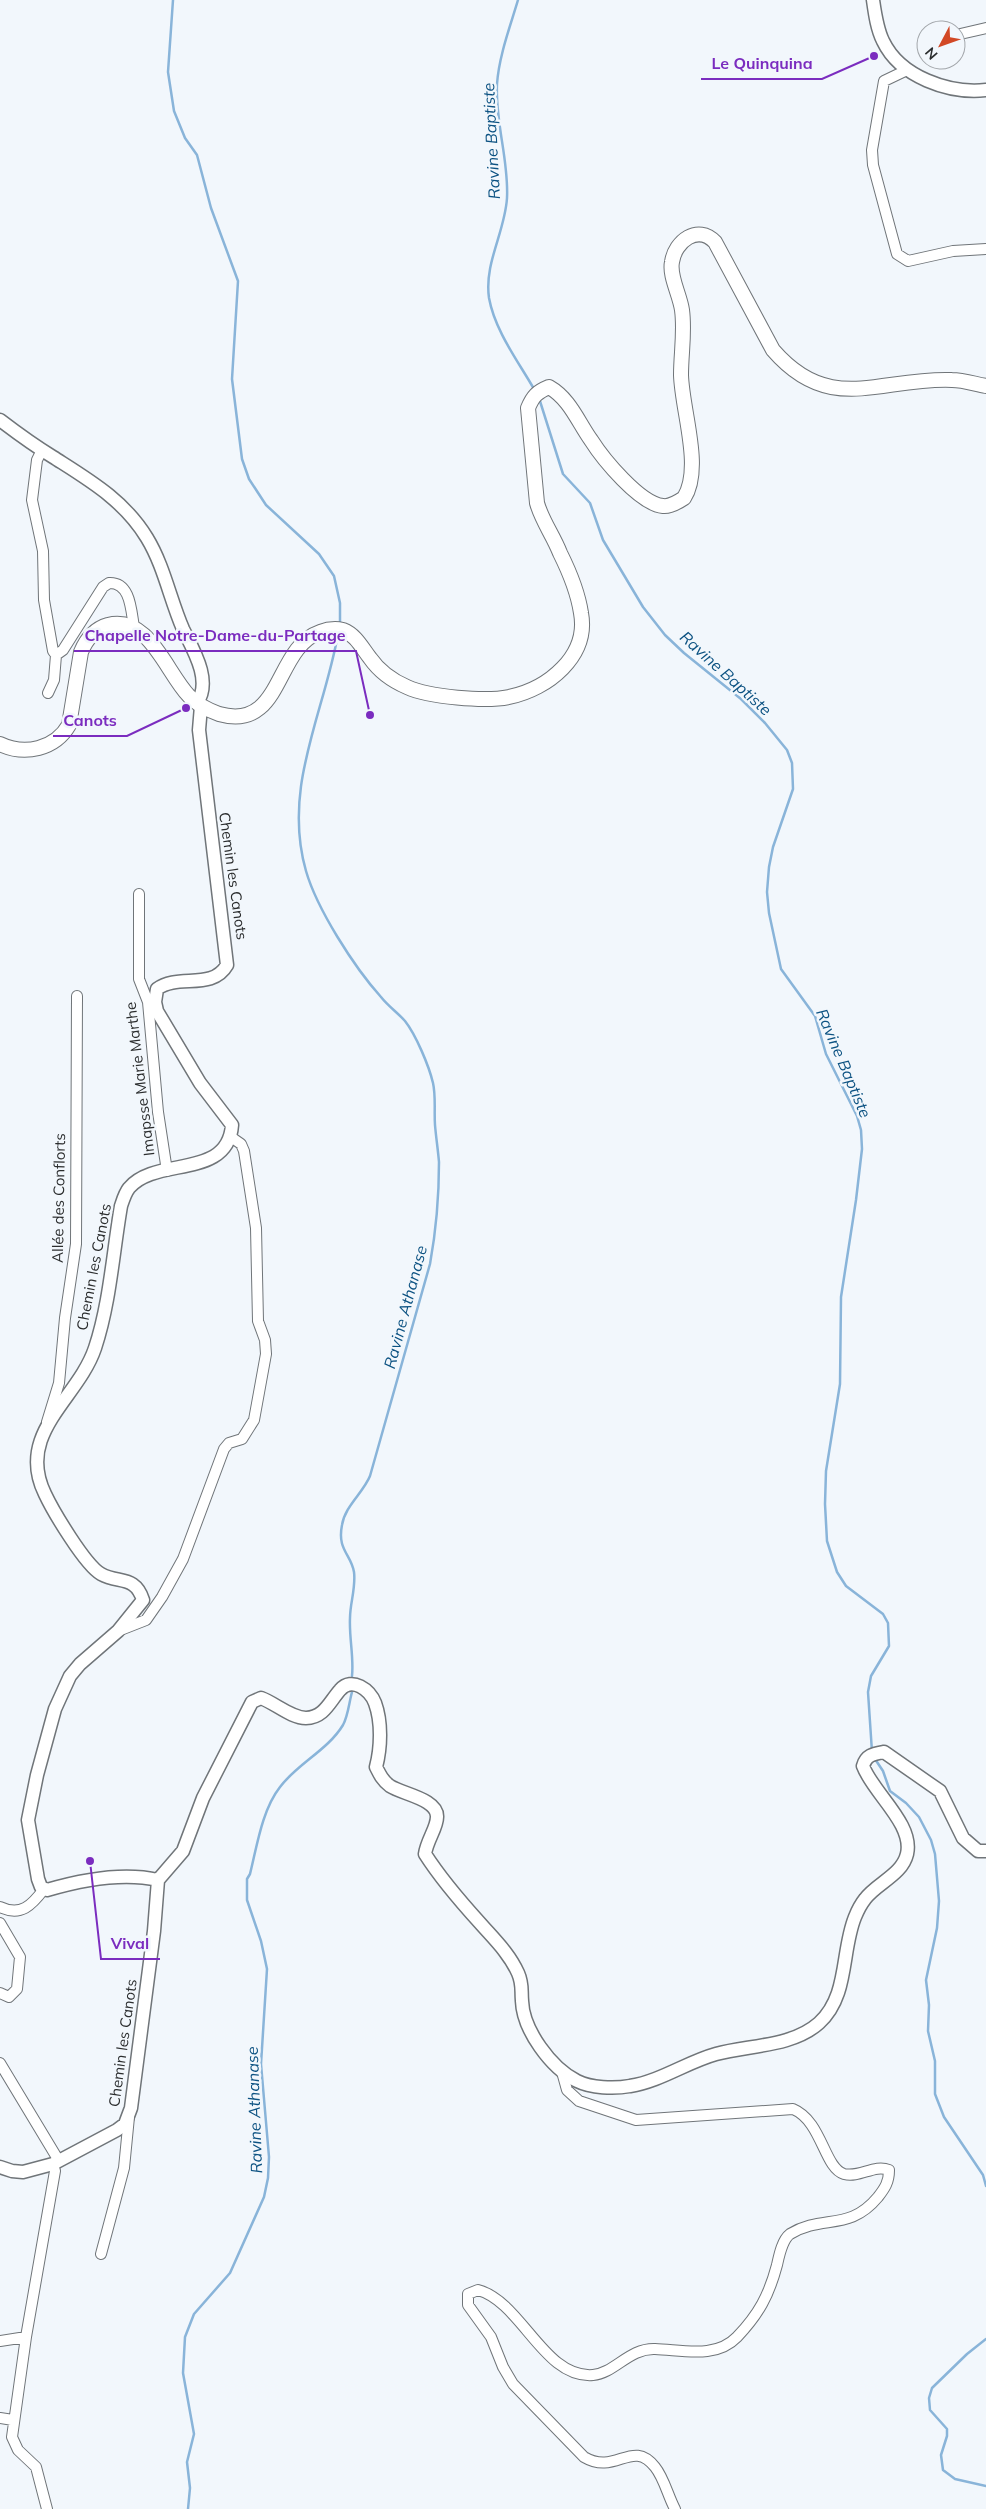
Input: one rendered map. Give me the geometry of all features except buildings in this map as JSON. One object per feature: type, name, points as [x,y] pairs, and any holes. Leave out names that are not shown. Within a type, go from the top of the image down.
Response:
[{"type":"main road","points":[[0,744],[27,750],[38,749],[57,740],[69,725],[81,652],[85,642],[97,630],[105,626],[120,624],[134,627],[148,640],[177,681],[199,705],[230,716],[248,716],[255,713],[269,698],[299,645],[315,634],[330,628],[345,631],[355,638],[363,646],[369,657],[390,678],[409,688],[467,700],[517,695],[546,681],[569,664],[582,634],[581,613],[560,552],[539,510],[534,492],[528,408],[533,396],[549,387],[557,392],[572,409],[592,443],[635,491],[651,503],[664,506],[684,498],[692,480],[691,446],[683,401],[681,373],[684,320],[671,264],[674,251],[685,238],[696,234],[709,236],[715,242],[773,350],[785,364],[801,376],[821,386],[842,390],[953,380],[986,386]]},
{"type":"street","points":[[873,0],[883,42],[896,60],[907,70],[941,85],[962,90],[986,90]]},
{"type":"street","points":[[966,33],[986,28]]},
{"type":"street","points":[[907,70],[884,81],[872,150],[873,165],[897,254],[908,261],[953,251],[986,249]]},
{"type":"street","points":[[0,420],[112,497],[133,518],[146,537],[162,569],[197,660],[204,687],[199,705]]},
{"type":"street","points":[[42,450],[37,460],[32,500],[43,551],[44,610],[50,642],[56,655],[54,680],[48,693]]},
{"type":"street","points":[[56,655],[63,650],[103,587],[109,583],[121,586],[126,593],[134,627]]},
{"type":"street","name":"Chemin les Canots","points":[[44,1889],[38,1880],[28,1820],[44,1744],[55,1709],[70,1676],[80,1664],[118,1631],[143,1600],[139,1589],[128,1581],[101,1574],[93,1568],[61,1522],[44,1492],[36,1464],[39,1446],[45,1428],[75,1384],[95,1347],[105,1308],[121,1206],[129,1188],[145,1177],[206,1160],[227,1147],[231,1137],[232,1125],[200,1084],[158,1011],[155,1002],[157,990],[164,984],[213,979],[223,973],[227,965],[199,730],[199,705]]},
{"type":"street","name":"Imapsse Marie Marthe","points":[[139,894],[139,979],[148,1002],[158,1112],[167,1171]]},
{"type":"street","name":"Allée des Conflorts","points":[[45,1428],[59,1383],[65,1318],[76,1244],[77,996]]},
{"type":"street","points":[[118,1631],[146,1620],[162,1597],[183,1560],[224,1449],[229,1443],[242,1439],[254,1420],[266,1354],[265,1340],[258,1321],[256,1228],[244,1151],[241,1144],[231,1137]]},
{"type":"street","points":[[0,1907],[9,1910],[23,1910],[31,1906],[44,1889],[47,1890],[71,1883],[115,1878],[146,1877],[158,1880],[183,1851],[203,1798],[252,1702],[261,1698],[298,1717],[308,1718],[327,1708],[340,1688],[361,1685],[369,1692],[375,1704],[380,1754],[376,1767],[383,1781],[391,1787],[430,1804],[435,1810],[437,1817],[426,1842],[425,1854],[464,1905],[503,1948],[518,1973],[523,1988],[522,2001],[528,2025],[550,2061],[562,2072],[592,2086],[629,2087],[680,2070],[716,2054],[786,2040],[808,2031],[820,2022],[839,1990],[854,1918],[864,1899],[901,1867],[907,1853],[906,1838],[902,1827],[862,1766],[865,1758],[872,1754],[884,1752],[940,1791],[964,1838],[978,1851],[986,1851]]},
{"type":"street","name":"Chemin les Canots","points":[[0,2167],[23,2172],[56,2163],[125,2124],[129,2116],[154,1931],[158,1880]]},
{"type":"street","points":[[0,1924],[20,1957],[16,1989],[9,1997],[0,1994]]},
{"type":"street","points":[[0,2063],[56,2163],[26,2337],[12,2436],[14,2445],[36,2467],[47,2509]]},
{"type":"street","points":[[562,2072],[566,2090],[579,2101],[636,2120],[793,2110],[802,2113],[811,2122],[836,2168],[844,2174],[857,2174],[882,2167],[889,2170],[889,2179],[885,2188],[866,2211],[843,2221],[809,2225],[788,2236],[780,2251],[771,2287],[755,2318],[720,2350],[645,2349],[623,2359],[605,2372],[593,2375],[579,2374],[552,2359],[509,2309],[489,2293],[478,2290],[468,2294],[468,2305],[491,2336],[503,2367],[514,2384],[584,2457],[595,2463],[607,2464],[634,2454],[644,2456],[656,2468],[676,2509]]},
{"type":"street","points":[[101,2254],[124,2168],[129,2116]]},
{"type":"street","points":[[0,2341],[26,2337]]},
{"type":"street","points":[[0,2418],[13,2420]]},
{"type":"waterway","name":"Ravine Athanase","points":[[173,0],[168,72],[174,111],[185,138],[197,155],[211,208],[238,281],[232,379],[242,459],[249,479],[266,505],[319,554],[334,576],[340,603],[340,624]]},
{"type":"waterway","name":"Ravine Baptiste","points":[[518,0],[502,52],[498,73],[498,113],[506,170],[507,198],[503,223],[489,272],[488,285],[489,298],[496,322],[534,389]]},
{"type":"waterway","name":"Ravine Baptiste","points":[[539,398],[563,474],[590,503],[603,540],[643,607],[665,635],[684,653],[741,699],[765,723],[787,750],[792,763],[793,789],[773,847],[769,867],[767,892],[769,913],[781,969],[815,1016],[826,1054],[857,1116],[861,1130],[862,1149],[856,1200],[841,1297],[840,1384],[826,1471],[825,1504],[827,1541],[837,1572],[846,1586],[883,1614],[888,1623],[889,1646],[871,1676],[868,1692],[872,1752]]},
{"type":"waterway","name":"Ravine Athanase","points":[[338,634],[302,780],[299,810],[300,840],[311,886],[327,920],[370,985],[405,1021],[422,1051],[434,1088],[439,1162],[437,1213],[430,1264],[370,1476],[350,1506],[342,1525],[341,1540],[354,1572],[354,1590],[350,1618],[352,1676]]},
{"type":"waterway","name":"Ravine Athanase","points":[[188,2509],[190,2488],[187,2462],[194,2434],[183,2373],[185,2337],[194,2314],[230,2273],[264,2197],[268,2178],[269,2157],[261,2064],[267,1969],[261,1941],[247,1900],[247,1879],[250,1874],[264,1817],[274,1796],[295,1771],[337,1734],[345,1721],[352,1692]]},
{"type":"waterway","name":"Ravine Baptiste","points":[[875,1759],[883,1771],[890,1791],[906,1803],[919,1817],[931,1840],[935,1854],[939,1901],[937,1928],[926,1980],[929,2005],[928,2031],[935,2061],[935,2094],[944,2117],[983,2175],[986,2186]]},
{"type":"waterway","name":"Ravine Baptiste","points":[[986,2339],[967,2354],[932,2388],[929,2398],[930,2410],[947,2429],[947,2436],[941,2455],[943,2470],[955,2479],[986,2486]]},
{"type":"place","name":"Le Quinquina","points":[[874,56]]},
{"type":"place","name":"Canots","points":[[186,708]]},
{"type":"place","name":"Chapelle Notre-Dame-du-Partage","points":[[370,715]]},
{"type":"place","name":"Vival","points":[[90,1861]]}]
